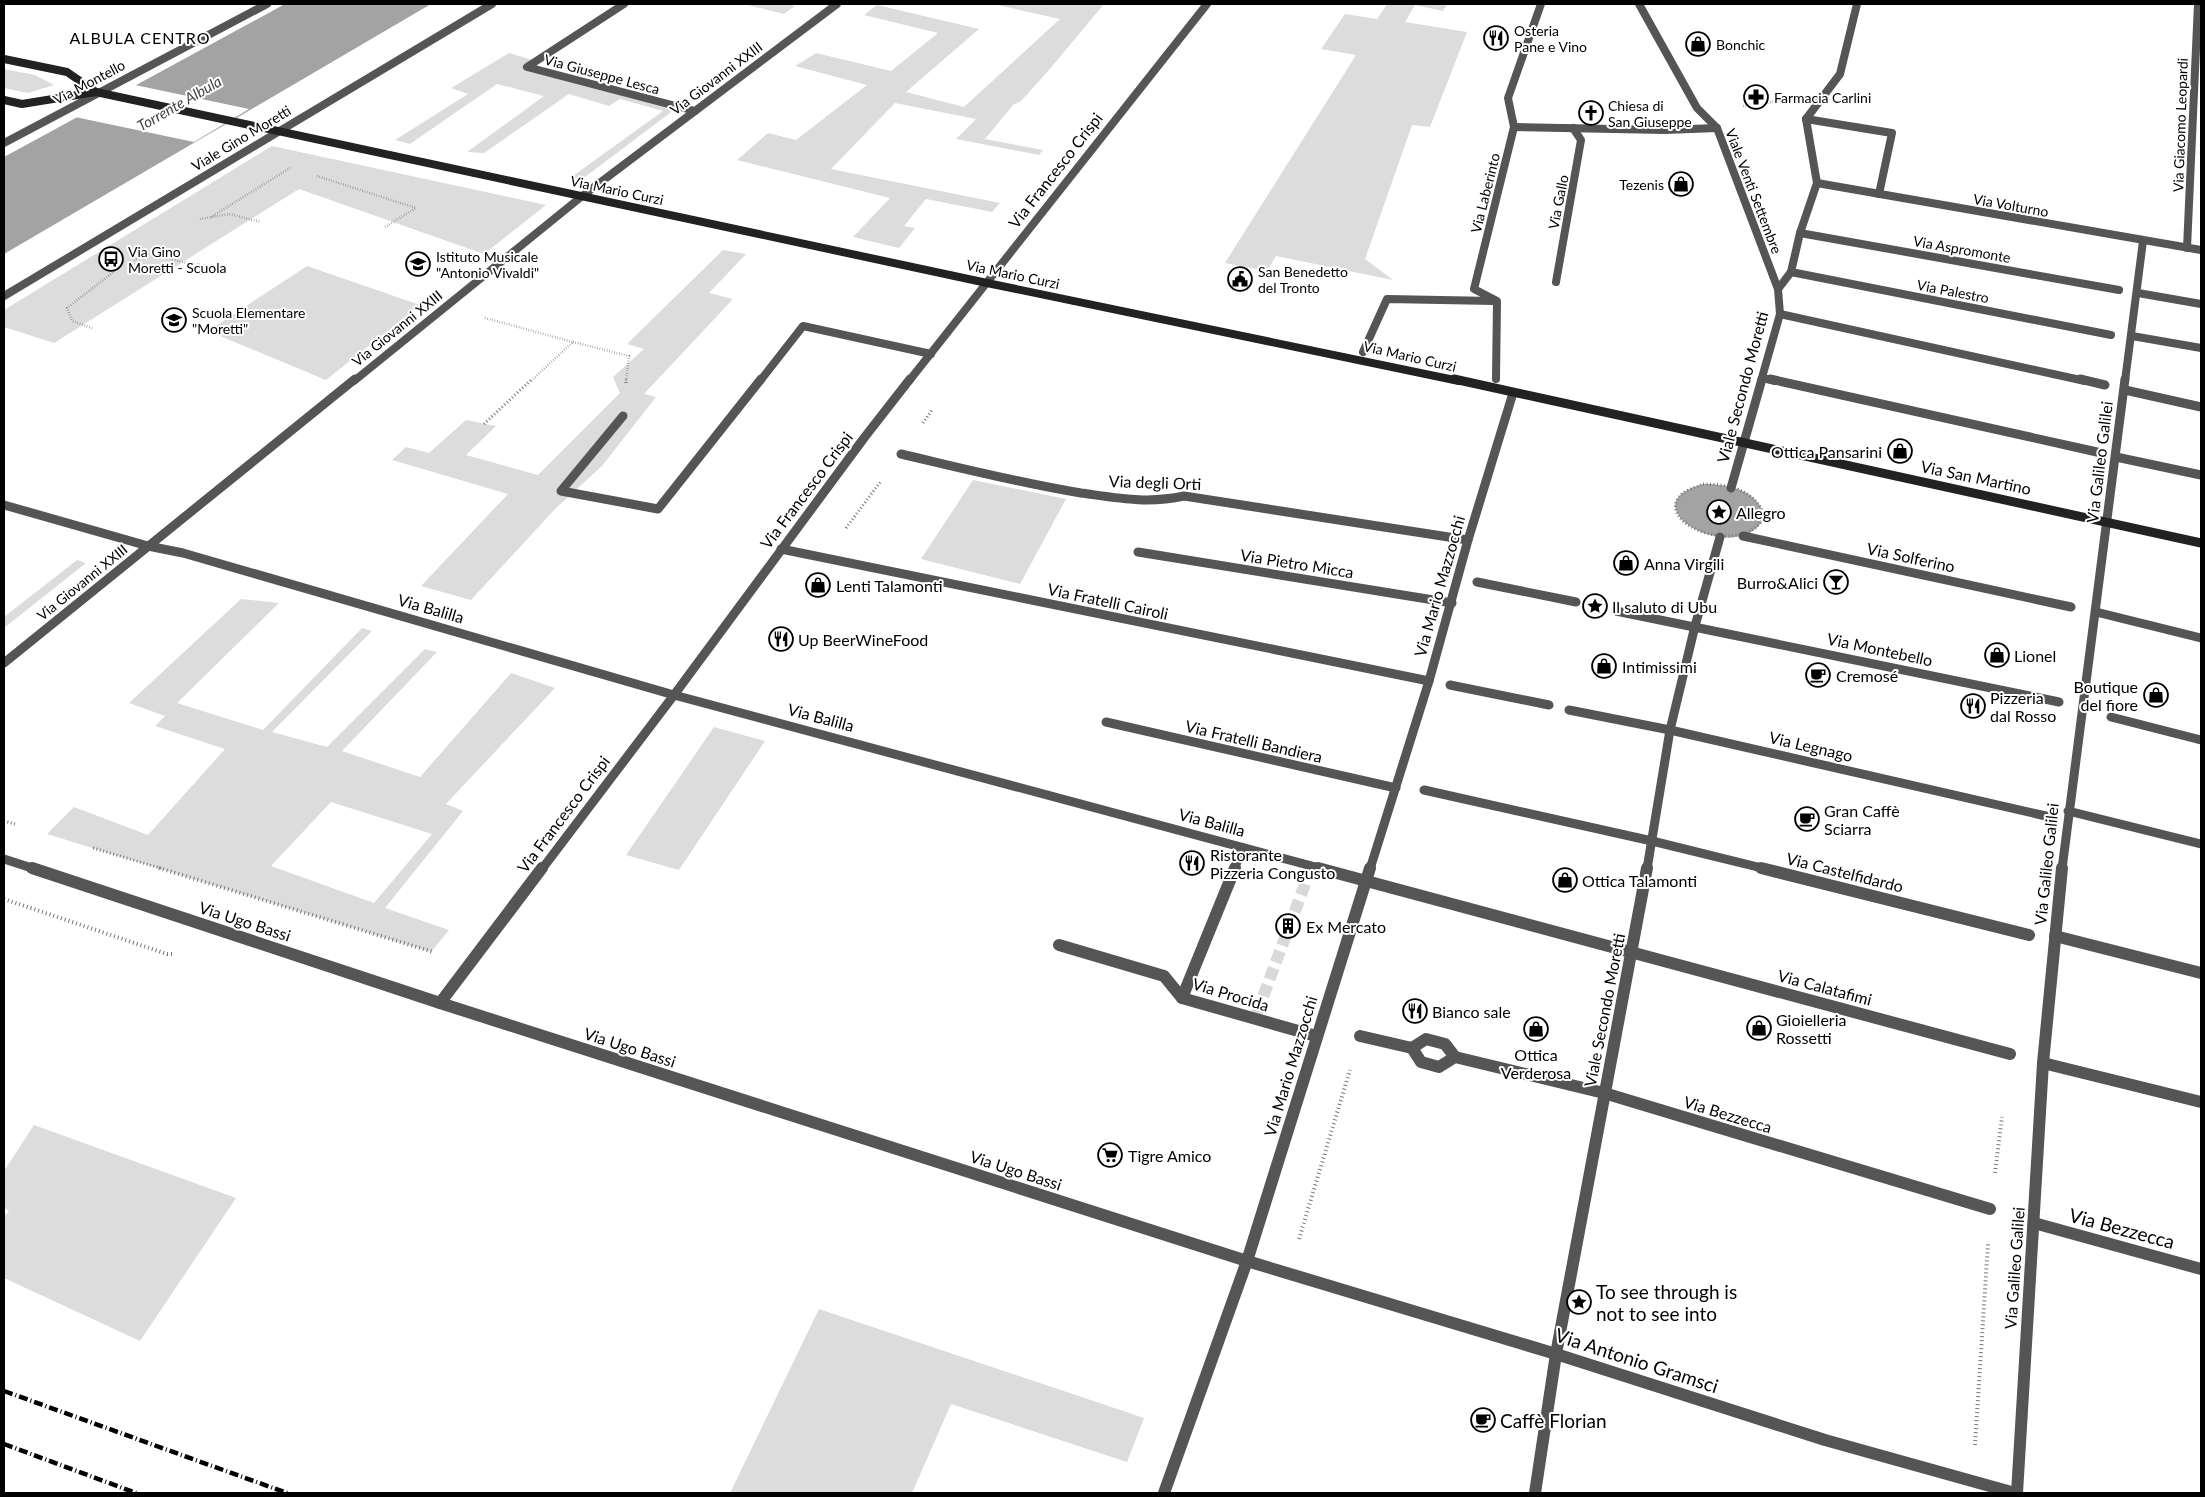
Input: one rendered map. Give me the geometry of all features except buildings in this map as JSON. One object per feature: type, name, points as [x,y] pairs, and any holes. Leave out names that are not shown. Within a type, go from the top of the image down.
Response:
[{"type":"street","name":"Via Montello","points":[[4,143],[96,92],[266,4]]},
{"type":"street","name":"Viale Gino Moretti","points":[[4,296],[492,4]]},
{"type":"street","name":"Via Giuseppe Lesca","points":[[624,4],[527,67],[694,112]]},
{"type":"street","name":"Via Giovanni XXIII","points":[[4,663],[581,197],[837,4]]},
{"type":"street","name":"Via Francesco Crispi","points":[[440,1003],[674,695],[864,438],[1207,4]]},
{"type":"street","name":"Via Laberinto","points":[[1497,301],[1474,289],[1514,127],[1508,98],[1541,4]]},
{"type":"street","name":"Viale Venti Settembre","points":[[1640,4],[1697,108],[1717,128],[1778,289]]},
{"type":"street","points":[[1778,289],[1790,272],[1800,233],[1817,183],[1806,119],[1840,74],[1857,4]]},
{"type":"street","name":"Via Giacomo Leopardi","points":[[2187,248],[2198,4]]},
{"type":"street","points":[[4,59],[67,72],[96,92]]},
{"type":"street","points":[[4,100],[22,104],[96,92]]},
{"type":"street","name":"Via Mario Curzi","points":[[96,92],[581,197],[987,283],[1360,359],[1744,442]]},
{"type":"street","points":[[1806,119],[1892,133],[1878,194]]},
{"type":"street","points":[[1514,127],[1665,130],[1717,128]]},
{"type":"street","name":"Via Gallo","points":[[1556,282],[1580,154],[1581,140],[1573,128]]},
{"type":"street","name":"Via Volturno","points":[[1817,183],[2201,250]]},
{"type":"street","name":"Via Aspromonte","points":[[1800,233],[2119,290]]},
{"type":"street","name":"Via Galileo Galilei","points":[[2016,1493],[2043,1063],[2055,936],[2068,811],[2138,293],[2143,241]]},
{"type":"street","name":"Via Palestro","points":[[1790,272],[2111,334]]},
{"type":"street","name":"Viale Secondo Moretti","points":[[1731,488],[1780,314],[1778,289]]},
{"type":"street","points":[[2138,293],[2201,304]]},
{"type":"street","points":[[1363,352],[1387,299],[1497,301],[1496,379]]},
{"type":"street","points":[[1780,314],[2105,386]]},
{"type":"street","points":[[623,416],[561,491],[658,509],[803,326],[931,354]]},
{"type":"street","points":[[2132,336],[2201,348]]},
{"type":"street","points":[[1762,378],[2097,452]]},
{"type":"street","points":[[2125,390],[2201,406]]},
{"type":"street","name":"Via Mario Mazzocchi","points":[[1164,1493],[1247,1262],[1316,1036],[1396,788],[1513,393]]},
{"type":"street","name":"Via San Martino","points":[[1744,442],[2201,543]]},
{"type":"street","name":"Via degli Orti","points":[[902,454],[1037,486],[1129,500],[1160,501],[1184,496],[1468,540]]},
{"type":"street","points":[[2116,456],[2201,475]]},
{"type":"street","name":"Via Balilla","points":[[4,505],[148,546],[183,553],[674,695],[1632,951]]},
{"type":"street","name":"Via Solferino","points":[[1744,536],[2071,607]]},
{"type":"street","name":"Viale Secondo Moretti","points":[[1535,1493],[1556,1354],[1632,951],[1670,730],[1695,626],[1720,538]]},
{"type":"street","name":"Via Fratelli Cairoli","points":[[781,549],[1428,681]]},
{"type":"street","name":"Via Pietro Micca","points":[[1138,552],[1452,603]]},
{"type":"street","points":[[1476,582],[1576,602]]},
{"type":"street","name":"Via Montebello","points":[[1616,610],[2058,702]]},
{"type":"street","points":[[2096,612],[2201,638]]},
{"type":"street","points":[[1450,685],[1549,705]]},
{"type":"street","name":"Via Legnago","points":[[1569,710],[1670,730],[2046,816]]},
{"type":"street","points":[[2111,717],[2201,740]]},
{"type":"street","name":"Via Fratelli Bandiera","points":[[1106,722],[1396,788]]},
{"type":"street","points":[[1424,790],[1652,841]]},
{"type":"street","points":[[2068,811],[2201,844]]},
{"type":"street","name":"Via Castelfidardo","points":[[1652,841],[2029,935]]},
{"type":"street","points":[[1182,998],[1243,848]]},
{"type":"street","name":"Via Ugo Bassi","points":[[4,859],[440,1003],[1247,1262]]},
{"type":"street","points":[[2055,936],[2201,973]]},
{"type":"street","name":"Via Procida","points":[[1059,945],[1164,976],[1182,998],[1316,1036]]},
{"type":"street","name":"Via Calatafimi","points":[[1632,951],[2010,1054]]},
{"type":"street","points":[[1360,1036],[1412,1048],[1421,1062],[1439,1067],[1455,1057]]},
{"type":"street","name":"Via Bezzecca","points":[[1412,1048],[1426,1039],[1445,1044],[1455,1057],[1604,1093],[1990,1209]]},
{"type":"street","points":[[2043,1063],[2201,1102]]},
{"type":"street","name":"Via Bezzecca","points":[[2034,1223],[2201,1269]]},
{"type":"street","name":"Via Antonio Gramsci","points":[[1247,1262],[1556,1354],[1825,1440],[2016,1493]]},
{"type":"path","points":[[1697,108],[1757,106],[1783,99]]},
{"type":"path","points":[[211,217],[291,167]]},
{"type":"path","points":[[309,173],[416,208],[385,227]]},
{"type":"path","points":[[192,222],[229,214],[261,222]]},
{"type":"path","points":[[146,246],[139,251],[182,262],[209,266]]},
{"type":"path","points":[[132,261],[147,252]]},
{"type":"path","points":[[92,328],[72,321],[67,308],[118,269]]},
{"type":"path","points":[[483,317],[628,356],[623,416]]},
{"type":"path","points":[[484,424],[573,342]]},
{"type":"path","points":[[844,530],[902,454],[934,407]]},
{"type":"path","points":[[4,821],[21,826]]},
{"type":"path","points":[[85,846],[438,954]]},
{"type":"path","points":[[1308,1242],[1299,1239],[1360,1036]]},
{"type":"path","points":[[1974,1451],[1990,1209],[2002,1114]]},
{"type":"shaded area","points":[[744,4],[784,4],[795,6],[784,14]]},
{"type":"shaded area","points":[[993,4],[1104,4],[1049,70],[1021,101],[1013,105],[985,139],[1043,150],[1039,155],[956,139],[976,119],[895,103],[831,169],[1000,203],[992,212],[926,199],[904,226],[915,228],[899,248],[853,237],[890,198],[737,160],[768,133],[796,140],[867,85],[795,66],[816,53],[891,71],[938,33],[864,15],[877,5],[979,29],[906,92],[964,107],[1060,19]]},
{"type":"shaded area","points":[[1387,4],[1447,4],[1443,11],[1415,5],[1405,22],[1467,32],[1430,127],[1412,125],[1365,259],[1393,280],[1276,256],[1267,271],[1225,263],[1356,55],[1321,49],[1345,14],[1377,19]]},
{"type":"shaded area","points":[[509,53],[536,61],[527,66],[678,107],[581,180],[570,178],[663,111],[620,99],[609,106],[569,94],[484,153],[467,152],[544,96],[497,84],[410,144],[395,140],[468,94],[451,88]]},
{"type":"shaded area","points":[[4,69],[35,75],[54,85],[28,93],[4,88]]},
{"type":"shaded area","points":[[272,146],[546,205],[484,254],[299,189],[54,343],[4,327],[4,310]]},
{"type":"shaded area","points":[[723,250],[746,254],[709,293],[733,299],[644,394],[656,397],[602,466],[556,508],[471,600],[421,586],[508,494],[392,460],[406,447],[429,453],[466,420],[496,426],[466,455],[538,475],[620,393],[613,377],[644,349],[627,344]]},
{"type":"shaded area","points":[[307,266],[420,305],[326,380],[208,331]]},
{"type":"shaded area","points":[[973,480],[1066,499],[1020,584],[921,559]]},
{"type":"shaded area","points":[[77,560],[86,563],[4,628],[4,617]]},
{"type":"shaded area","points":[[241,599],[279,603],[177,703],[263,730],[362,628],[372,631],[272,732],[327,747],[425,649],[437,652],[342,751],[420,777],[511,673],[555,688],[446,804],[463,811],[385,908],[449,930],[431,952],[47,834],[74,807],[148,835],[225,749],[155,726],[165,716],[129,703]],"holes":[[[331,802],[432,834],[374,903],[271,866]]]},
{"type":"shaded area","points":[[714,727],[765,741],[679,870],[626,855]]},
{"type":"shaded area","points":[[34,1125],[236,1198],[140,1341],[4,1278],[4,1217],[9,1211],[4,1208],[4,1171]]},
{"type":"shaded area","points":[[819,1309],[1144,1418],[1127,1462],[951,1404],[912,1493],[730,1493]]},
{"type":"water","name":"Torrente Albula","points":[[285,4],[431,4],[4,254],[4,157]]},
{"type":"water","points":[[1703,484],[1728,486],[1751,496],[1762,510],[1763,517],[1757,528],[1744,535],[1720,537],[1705,534],[1681,519],[1676,510],[1676,500],[1685,491]]},
{"type":"pier","points":[[135,85],[249,109],[194,142],[75,117]]},
{"type":"tunnel","points":[[1257,1013],[1305,884]]},
{"type":"railway","points":[[4,1391],[287,1493]]},
{"type":"railway","points":[[4,1444],[136,1493]]},
{"type":"place","name":"Osteria Pane e Vino","points":[[1496,38]]},
{"type":"place","name":"Bonchic","points":[[1698,44]]},
{"type":"place","name":"Farmacia Carlini","points":[[1756,97]]},
{"type":"place","name":"Chiesa di San Giuseppe","points":[[1591,113]]},
{"type":"place","name":"Tezenis","points":[[1681,184]]},
{"type":"place","name":"Via Gino Moretti - Scuola","points":[[111,259]]},
{"type":"place","name":"Istituto Musicale \"Antonio Vivaldi\"","points":[[418,264]]},
{"type":"place","name":"San Benedetto del Tronto","points":[[1240,279]]},
{"type":"place","name":"Scuola Elementare \"Moretti\"","points":[[174,320]]},
{"type":"place","name":"Ottica Pansarini","points":[[1900,451]]},
{"type":"place","name":"Allegro","points":[[1719,512]]},
{"type":"place","name":"Anna Virgili","points":[[1626,563]]},
{"type":"place","name":"Burro&Alici","points":[[1836,582]]},
{"type":"place","name":"Lenti Talamonti","points":[[818,585]]},
{"type":"place","name":"Il saluto di Ubu","points":[[1595,606]]},
{"type":"place","name":"Up BeerWineFood","points":[[781,639]]},
{"type":"place","name":"Lionel","points":[[1997,655]]},
{"type":"place","name":"Intimissimi","points":[[1604,666]]},
{"type":"place","name":"Cremosé","points":[[1818,675]]},
{"type":"place","name":"Boutique del fiore","points":[[2156,695]]},
{"type":"place","name":"Pizzeria dal Rosso","points":[[1973,706]]},
{"type":"place","name":"Gran Caffè Sciarra","points":[[1807,819]]},
{"type":"place","name":"Ristorante Pizzeria Congusto","points":[[1192,863]]},
{"type":"place","name":"Ottica Talamonti","points":[[1565,880]]},
{"type":"place","name":"Ex Mercato","points":[[1288,926]]},
{"type":"place","name":"Bianco sale","points":[[1415,1011]]},
{"type":"place","name":"Gioielleria Rossetti","points":[[1759,1028]]},
{"type":"place","name":"Ottica Verderosa","points":[[1536,1029]]},
{"type":"place","name":"Tigre Amico","points":[[1110,1155]]},
{"type":"place","name":"To see through is not to see into","points":[[1579,1302]]},
{"type":"place","name":"Caffè Florian","points":[[1483,1420]]},
{"type":"district","name":"ALBULA CENTRO","points":[[140,37]]}]
